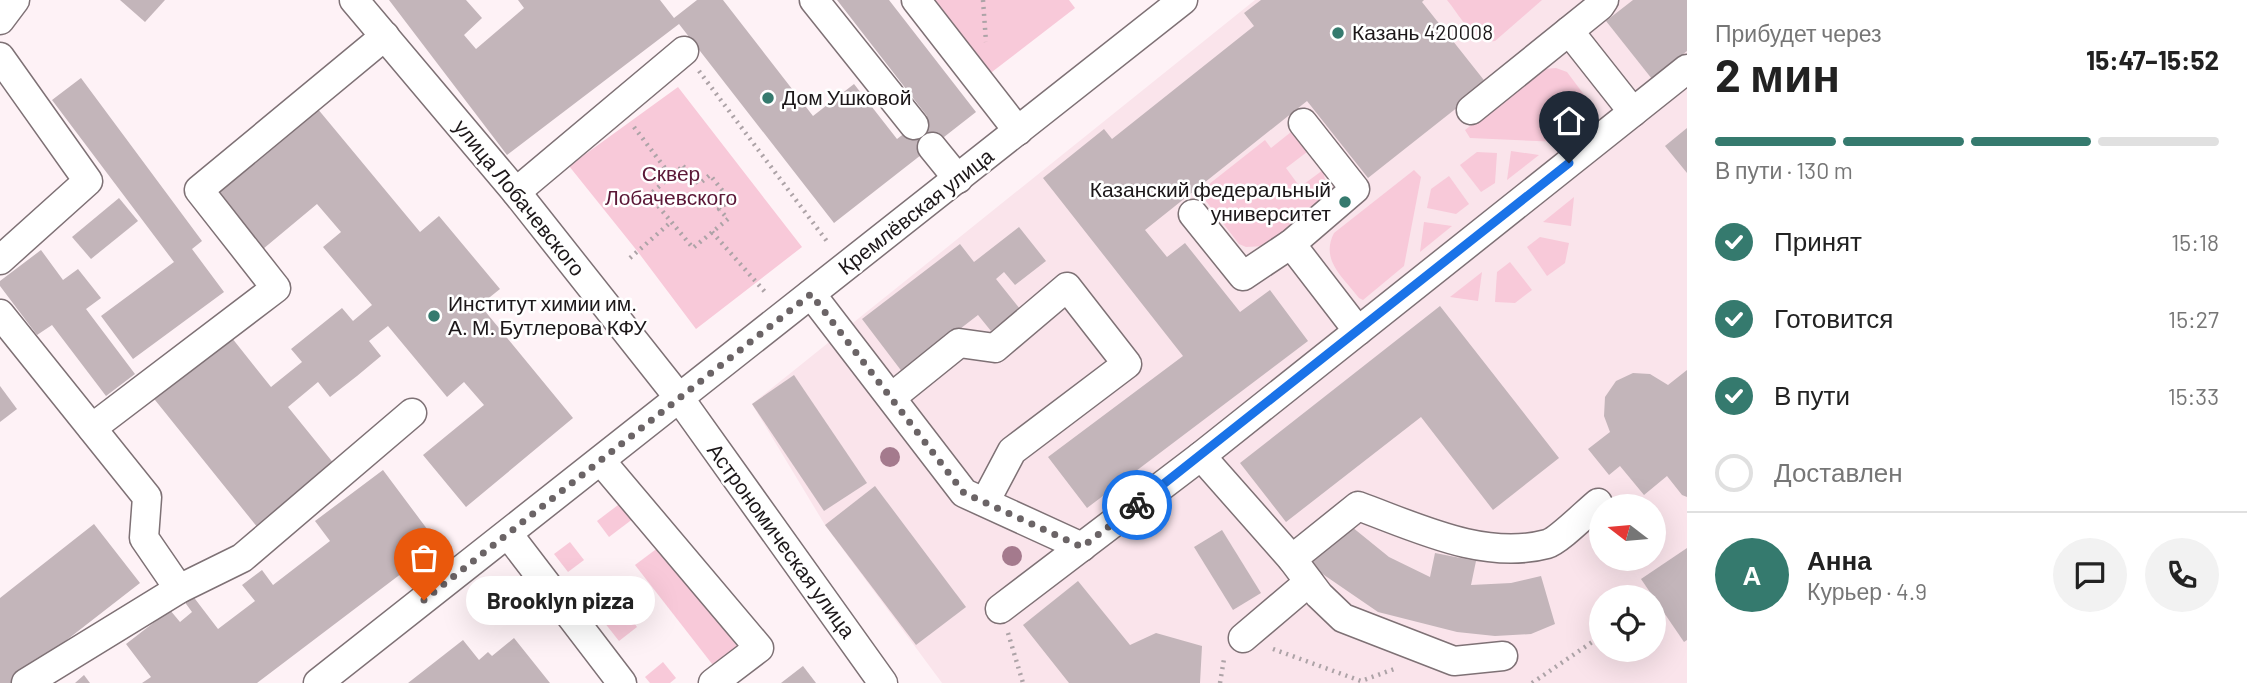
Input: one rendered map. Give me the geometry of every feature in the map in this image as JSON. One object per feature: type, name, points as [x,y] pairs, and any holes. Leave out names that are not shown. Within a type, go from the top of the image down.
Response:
[{"type":"street","points":[[0,20],[15,0]]},
{"type":"street","name":"улица Лобачевского","points":[[354,0],[516,192],[680,399]]},
{"type":"street","points":[[814,0],[958,179]]},
{"type":"street","points":[[916,0],[1018,131]]},
{"type":"street","name":"Кремлёвская улица","points":[[318,683],[1183,0]]},
{"type":"street","points":[[1471,110],[1604,0]]},
{"type":"street","points":[[1569,31],[1633,113]]},
{"type":"street","points":[[92,428],[276,288],[199,190],[385,36]]},
{"type":"street","points":[[516,192],[684,51]]},
{"type":"street","points":[[0,57],[88,181],[0,260]]},
{"type":"street","points":[[1000,609],[1201,456],[1687,69]]},
{"type":"street","points":[[1193,214],[1243,276],[1292,244],[1355,189],[1303,123]]},
{"type":"street","points":[[1292,244],[1358,331]]},
{"type":"street","points":[[892,397],[959,343],[995,348],[1067,287],[1127,363],[1012,451],[985,502]]},
{"type":"street","points":[[811,294],[964,493],[1082,547]]},
{"type":"street","points":[[0,314],[147,497],[144,538],[179,589]]},
{"type":"street","name":"Астрономическая улица","points":[[680,399],[883,683]]},
{"type":"street","points":[[26,683],[179,589],[242,558],[412,412]]},
{"type":"street","points":[[1201,456],[1343,618],[1454,661],[1503,656]]},
{"type":"street","points":[[601,461],[759,648],[713,683]]},
{"type":"street","points":[[1292,559],[1358,506],[1436,533],[1495,549],[1549,544],[1589,511]]},
{"type":"street","points":[[508,534],[622,683]]},
{"type":"street","points":[[1243,638],[1309,582]]},
{"type":"path","points":[[684,51],[829,244]]},
{"type":"path","points":[[618,107],[671,176]]},
{"type":"path","points":[[683,166],[699,184],[709,175],[730,200],[719,209],[728,219],[693,248],[649,195],[671,176],[683,166]]},
{"type":"path","points":[[631,258],[671,222]]},
{"type":"path","points":[[712,232],[766,293]]},
{"type":"path","points":[[1000,609],[1023,683]]},
{"type":"path","points":[[1243,638],[1361,681],[1438,655]]},
{"type":"path","points":[[1532,683],[1589,644]]},
{"type":"shaded area","name":"Казанский федеральный университет","points":[[1255,0],[1687,0],[1687,683],[942,683],[825,525],[752,404]]},
{"type":"green space","points":[[931,0],[1069,0],[1075,8],[988,75]]},
{"type":"green space","points":[[1447,0],[1542,0],[1495,41],[1487,41],[1474,33]]},
{"type":"green space","points":[[1556,68],[1567,72],[1597,112],[1560,142],[1470,138],[1465,130],[1543,69]]},
{"type":"green space","name":"Сквер Лобачевского","points":[[678,87],[802,247],[696,329],[569,166]]},
{"type":"green space","points":[[1291,132],[1307,152],[1286,168],[1300,187],[1323,170],[1323,198],[1265,246],[1246,247],[1239,244],[1199,192],[1265,140],[1271,148]]},
{"type":"green space","points":[[1511,151],[1539,155],[1507,180]]},
{"type":"green space","points":[[1477,152],[1497,153],[1495,183],[1481,192],[1460,165]]},
{"type":"green space","points":[[1414,170],[1421,177],[1404,266],[1363,300],[1335,268],[1330,243],[1334,233]]},
{"type":"green space","points":[[1449,176],[1469,204],[1456,214],[1427,208],[1431,189]]},
{"type":"green space","points":[[1574,197],[1571,226],[1543,222]]},
{"type":"green space","points":[[1424,222],[1452,226],[1420,252]]},
{"type":"green space","points":[[1540,237],[1569,243],[1565,263],[1547,276],[1527,247]]},
{"type":"green space","points":[[1510,262],[1532,290],[1515,303],[1495,302],[1497,272]]},
{"type":"green space","points":[[1482,272],[1478,301],[1450,297]]},
{"type":"green space","points":[[622,502],[634,518],[609,537],[597,521]]},
{"type":"green space","points":[[570,542],[584,560],[568,572],[554,554]]},
{"type":"green space","points":[[659,547],[740,650],[716,669],[635,565]]},
{"type":"green space","points":[[604,583],[617,601],[599,613],[587,595]]},
{"type":"green space","points":[[623,607],[637,627],[619,641],[604,622]]},
{"type":"green space","points":[[663,662],[676,678],[670,683],[650,683],[645,677]]},
{"type":"building","points":[[120,0],[165,0],[145,22]]},
{"type":"building","points":[[389,0],[466,0],[482,18],[464,35],[476,49],[524,8],[518,0],[660,0],[674,18],[697,0],[723,0],[813,116],[854,84],[897,139],[927,116],[837,0],[889,0],[976,112],[834,223],[679,24],[507,155]]},
{"type":"building","points":[[1261,0],[1424,0],[1422,2],[1487,84],[1368,178],[1307,101],[1145,230],[1167,257],[1185,243],[1240,312],[1270,290],[1308,341],[1087,508],[1048,457],[1183,356],[1043,178],[1104,129],[1112,139],[1254,26],[1244,13]]},
{"type":"building","points":[[1633,0],[1687,0],[1687,51],[1652,79],[1606,21]]},
{"type":"building","points":[[81,78],[202,241],[192,249],[224,292],[133,359],[101,316],[174,262],[52,100]]},
{"type":"building","name":"Институт химии им. А. М. Бутлерова КФУ","points":[[317,108],[420,232],[439,216],[500,289],[480,305],[573,418],[466,507],[423,455],[484,405],[464,382],[447,397],[388,326],[369,341],[381,356],[357,376],[330,397],[318,382],[288,407],[335,465],[258,528],[151,395],[228,333],[271,387],[302,362],[291,349],[342,308],[353,321],[372,305],[323,247],[341,232],[317,204],[257,254],[209,197]]},
{"type":"building","points":[[1687,128],[1687,173],[1665,146]]},
{"type":"building","points":[[119,198],[138,221],[91,259],[72,237]]},
{"type":"building","points":[[1019,227],[1046,261],[1015,285],[1004,272],[996,279],[1020,309],[991,331],[978,315],[903,373],[862,319],[960,244],[974,262]]},
{"type":"building","points":[[41,250],[63,280],[78,269],[101,298],[86,309],[135,374],[106,396],[52,325],[37,335],[0,286],[0,281]]},
{"type":"building","points":[[1440,306],[1559,458],[1493,510],[1421,417],[1286,522],[1240,463]]},
{"type":"building","points":[[1687,370],[1687,497],[1682,495],[1667,476],[1643,494],[1620,466],[1609,475],[1588,449],[1610,432],[1604,416],[1605,397],[1616,381],[1633,373],[1650,374],[1668,385]]},
{"type":"building","points":[[794,375],[867,483],[824,511],[752,404]]},
{"type":"building","points":[[0,386],[17,409],[0,422]]},
{"type":"building","points":[[383,470],[439,545],[257,683],[142,683],[151,677],[126,644],[170,610],[180,622],[192,612],[181,597],[189,591],[218,629],[255,601],[242,585],[262,570],[273,585],[330,541],[315,521]]},
{"type":"building","points":[[875,486],[966,607],[916,645],[825,525]]},
{"type":"building","points":[[94,524],[140,583],[37,663],[23,683],[0,683],[0,598]]},
{"type":"building","points":[[1352,527],[1389,557],[1430,577],[1435,553],[1476,561],[1471,585],[1511,583],[1541,576],[1555,624],[1531,634],[1495,636],[1457,632],[1378,612],[1308,564]]},
{"type":"building","points":[[1222,530],[1261,593],[1233,610],[1194,547]]},
{"type":"building","points":[[1687,548],[1687,640],[1684,642],[1666,616],[1666,585],[1645,585],[1641,579],[1653,571],[1666,571],[1666,562]]},
{"type":"building","points":[[1078,581],[1130,645],[1156,633],[1202,646],[1200,683],[1069,683],[1023,625]]},
{"type":"building","points":[[514,638],[550,683],[408,683],[463,640],[479,660],[488,652],[492,656]]},
{"type":"building","points":[[803,666],[816,683],[781,683]]},
{"type":"building","points":[[84,675],[90,683],[75,683]]},
{"type":"way so far","points":[[424,600],[811,294],[964,493],[1082,547],[1137,505]]},
{"type":"place","name":"Казань 420008","points":[[1338,33]]},
{"type":"place","name":"Дом Ушковой","points":[[768,98]]},
{"type":"place","name":"Казанский федеральный университет","points":[[1345,202]]},
{"type":"place","name":"Институт химии им. А. М. Бутлерова КФУ","points":[[434,316]]},
{"type":"place","name":"Brooklyn pizza","points":[[424,600]]},
{"type":"route","points":[[1137,505],[1569,163]]}]
